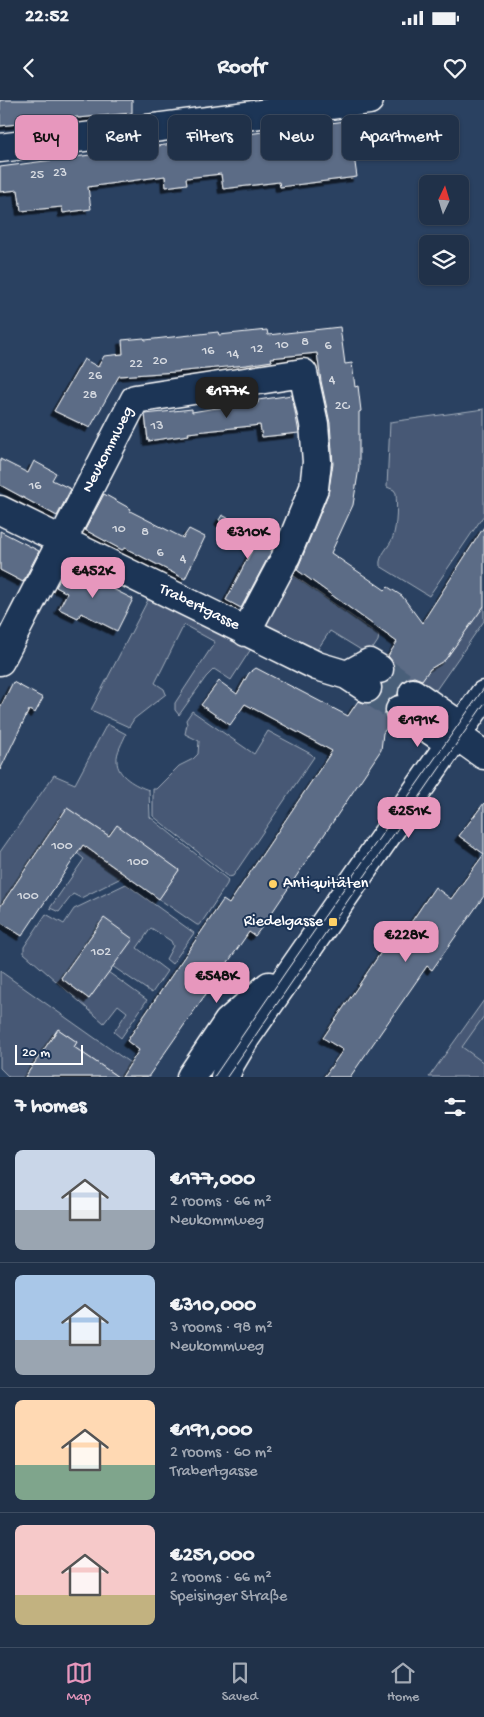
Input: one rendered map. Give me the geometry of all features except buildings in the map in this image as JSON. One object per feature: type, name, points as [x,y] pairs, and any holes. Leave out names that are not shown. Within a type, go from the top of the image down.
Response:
[{"type":"street","points":[[0,148],[369,100]]},
{"type":"street","name":"Neukommweg","points":[[0,661],[136,399],[303,373],[314,424],[317,462],[314,488],[284,559],[246,632]]},
{"type":"street","name":"Trabertgasse","points":[[0,510],[317,666],[364,677]]},
{"type":"street","points":[[226,1077],[234,1057],[293,964],[484,695]]},
{"type":"street","points":[[406,701],[484,755]]},
{"type":"street","points":[[206,1073],[228,1022],[293,964]]},
{"type":"shaded area","points":[[484,409],[484,515],[429,596],[380,566],[382,555],[393,537],[396,515],[396,493],[387,487],[390,422]]},
{"type":"shaded area","points":[[286,570],[379,635],[378,641],[370,653],[366,653],[330,631],[315,653],[260,631]]},
{"type":"shaded area","points":[[150,596],[249,645],[251,649],[231,680],[214,669],[206,677],[179,715],[175,710],[175,703],[215,642],[184,625],[155,683],[164,689],[166,694],[134,719],[129,727],[91,710]]},
{"type":"shaded area","points":[[484,606],[484,621],[436,690],[428,688],[420,682],[430,669],[445,660]]},
{"type":"shaded area","points":[[192,711],[254,754],[268,731],[314,757],[233,876],[229,877],[153,816],[153,789],[156,789],[179,766],[193,759],[198,754],[199,741],[185,734],[186,720]]},
{"type":"shaded area","points":[[107,724],[126,734],[118,754],[118,766],[128,780],[149,790],[150,817],[228,880],[200,925],[197,925],[159,899],[179,870],[117,826],[109,836],[67,808],[0,907],[0,852],[54,775],[75,784]]},
{"type":"shaded area","points":[[85,841],[96,855],[123,874],[119,879],[81,898],[73,894],[59,912],[50,908],[84,859],[77,853]]},
{"type":"shaded area","points":[[126,884],[194,933],[172,964],[166,959],[173,946],[171,941],[151,928],[137,948],[167,971],[152,993],[112,966],[104,919],[61,978],[89,999],[108,972],[147,1000],[121,1038],[114,1032],[127,1012],[118,1005],[104,1023],[24,953],[24,947],[46,914],[64,924],[74,909]]},
{"type":"shaded area","points":[[0,971],[150,1077],[132,1077],[125,1072],[122,1077],[118,1077],[74,1047],[77,1042],[58,1029],[25,1077],[9,1077],[0,1068]]},
{"type":"shaded area","points":[[484,1000],[484,1077],[429,1077]]},
{"type":"shaded area","points":[[484,1000],[484,1016],[462,1047],[484,1063],[484,1077],[429,1077]]},
{"type":"tunnel","points":[[379,669],[413,693]]},
{"type":"tunnel","points":[[367,688],[400,710]]},
{"type":"tram line","points":[[214,1077],[484,688]]},
{"type":"tram line","points":[[227,1077],[484,704]]},
{"type":"place","name":"Antiquitäten","points":[[273,884]]},
{"type":"place","name":"Riedelgasse","points":[[333,922]]}]
